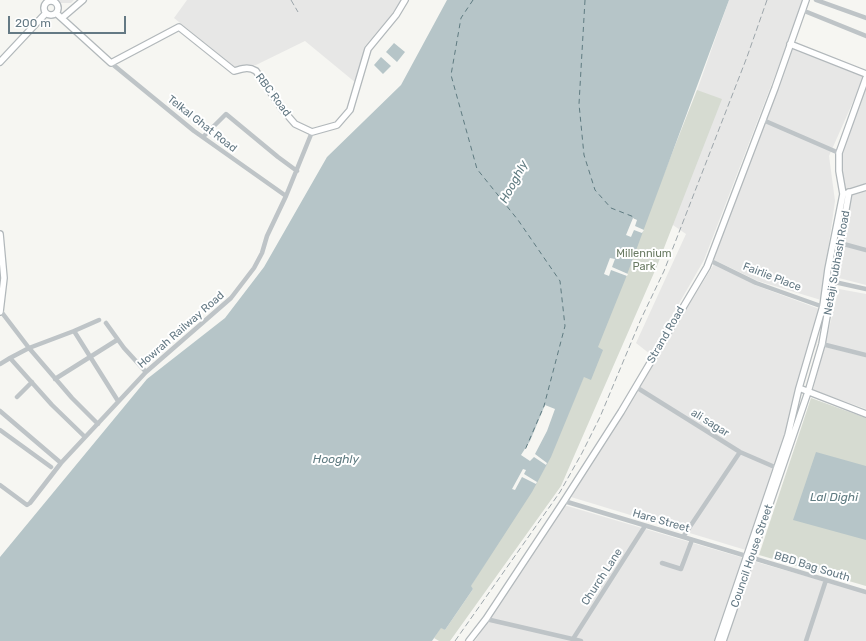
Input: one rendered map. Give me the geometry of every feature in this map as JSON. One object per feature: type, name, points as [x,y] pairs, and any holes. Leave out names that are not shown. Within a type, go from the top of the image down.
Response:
[{"type":"main road","points":[[62,18],[83,0]]},
{"type":"main road","points":[[312,132],[337,125],[350,110],[368,49],[396,14],[405,0]]},
{"type":"main road","name":"Strand Road","points":[[469,641],[486,620],[636,387],[709,260],[763,120],[806,0]]},
{"type":"main road","points":[[46,13],[44,7],[48,1],[53,1],[57,4],[58,8],[56,13]]},
{"type":"main road","points":[[46,13],[52,15],[56,13]]},
{"type":"main road","points":[[1,59],[46,13]]},
{"type":"main road","points":[[56,13],[106,59]]},
{"type":"main road","name":"RBC Road","points":[[106,59],[179,27],[234,71],[246,68],[252,68],[256,71],[282,109],[295,124],[312,132]]},
{"type":"main road","points":[[790,44],[866,74]]},
{"type":"main road","points":[[866,78],[839,153],[841,185],[846,193],[866,187]]},
{"type":"main road","name":"Netaji Subhash Road","points":[[829,281],[840,243],[846,193]]},
{"type":"main road","name":"Netaji Subhash Road","points":[[779,469],[808,392],[822,344],[829,309],[829,281],[846,193]]},
{"type":"main road","points":[[0,234],[4,262],[0,310]]},
{"type":"main road","points":[[779,469],[799,388],[829,281]]},
{"type":"main road","points":[[799,388],[866,414]]},
{"type":"main road","name":"Council House Street","points":[[723,641],[779,469]]},
{"type":"main road","name":"Council House Street","points":[[718,641],[750,557]]},
{"type":"street","points":[[816,0],[866,18]]},
{"type":"street","points":[[802,10],[866,36]]},
{"type":"street","name":"Telkal Ghat Road","points":[[106,59],[203,137],[286,196]]},
{"type":"street","points":[[203,137],[226,114],[297,171]]},
{"type":"street","points":[[763,120],[839,153]]},
{"type":"street","name":"Howrah Railway Road","points":[[0,485],[27,505],[85,437],[146,372],[231,298],[254,268],[262,253],[267,236],[297,171],[312,132]]},
{"type":"street","points":[[840,243],[866,250]]},
{"type":"street","name":"Fairlie Place","points":[[709,260],[756,283],[829,309]]},
{"type":"street","points":[[829,281],[866,289]]},
{"type":"street","points":[[0,310],[29,348],[98,424]]},
{"type":"street","points":[[0,364],[29,348],[99,320]]},
{"type":"street","points":[[106,323],[118,340],[146,372]]},
{"type":"street","points":[[74,331],[118,401]]},
{"type":"street","points":[[56,379],[118,340]]},
{"type":"street","points":[[822,344],[866,355]]},
{"type":"street","points":[[10,358],[67,420],[85,437]]},
{"type":"street","points":[[17,398],[32,382]]},
{"type":"street","name":"ali sagar","points":[[636,387],[740,452],[779,469]]},
{"type":"street","points":[[0,411],[62,463]]},
{"type":"street","points":[[0,430],[51,467]]},
{"type":"street","points":[[684,537],[740,452]]},
{"type":"street","name":"Hare Street","points":[[564,501],[750,557]]},
{"type":"street","name":"Church Lane","points":[[573,638],[645,526]]},
{"type":"street","points":[[662,564],[682,569],[692,540]]},
{"type":"street","name":"BBD Bag South","points":[[750,557],[866,592]]},
{"type":"street","points":[[806,641],[826,580]]},
{"type":"street","points":[[486,620],[573,638],[581,641]]},
{"type":"shaded area","points":[[51,0],[74,0],[71,3],[53,3]]},
{"type":"shaded area","points":[[187,0],[401,0],[392,14],[365,46],[356,83],[305,41],[256,65],[236,68],[174,18]]},
{"type":"shaded area","points":[[729,0],[804,0],[704,260],[650,354],[636,343],[686,234],[654,212]]},
{"type":"shaded area","points":[[789,48],[864,77],[829,156],[835,201],[821,300],[758,281],[710,258]]},
{"type":"shaded area","points":[[866,81],[866,285],[831,276],[845,198],[841,152]]},
{"type":"shaded area","points":[[714,264],[755,285],[822,310],[817,344],[796,387],[779,457],[749,551],[571,497]]},
{"type":"shaded area","points":[[839,289],[866,294],[866,409],[813,390]]},
{"type":"shaded area","points":[[564,505],[747,559],[715,641],[475,641]]},
{"type":"shaded area","points":[[749,560],[866,593],[866,641],[719,641]]},
{"type":"green space","name":"Millennium Park","points":[[697,90],[722,99],[657,266],[561,486],[450,641],[439,641],[434,638],[441,627],[445,630],[473,589],[470,587],[546,466],[584,376]]},
{"type":"green space","points":[[811,398],[866,418],[866,586],[759,555]]},
{"type":"water","name":"Hooghly","points":[[447,0],[729,0],[625,280],[598,347],[603,350],[591,380],[584,377],[551,457],[532,492],[471,586],[473,589],[445,630],[441,628],[432,641],[0,641],[0,557],[147,379],[225,318],[264,267],[327,157],[401,85]]},
{"type":"water","points":[[394,43],[405,52],[397,62],[386,52]]},
{"type":"water","points":[[381,57],[391,66],[383,74],[374,65]]},
{"type":"water","name":"Lal Dighi","points":[[816,452],[866,466],[866,540],[793,520]]},
{"type":"pier","points":[[633,218],[637,220],[635,226],[644,230],[642,233],[634,230],[631,237],[626,235]]},
{"type":"pier","points":[[610,258],[615,259],[612,267],[628,274],[627,276],[611,270],[609,276],[604,274]]},
{"type":"pier","points":[[545,405],[555,409],[547,431],[535,454],[547,463],[546,465],[534,457],[530,461],[521,455],[530,441]]},
{"type":"pier","points":[[523,469],[526,470],[524,474],[537,482],[536,484],[522,477],[515,490],[512,489]]},
{"type":"ferry route","points":[[473,0],[461,18],[451,75],[477,169],[518,220],[560,281],[565,326],[544,406],[525,450]]},
{"type":"ferry route","points":[[585,0],[579,104],[584,155],[595,190],[611,208],[634,217],[635,219]]},
{"type":"railway","points":[[291,0],[298,12]]},
{"type":"railway","points":[[455,641],[560,492],[600,417],[641,319],[664,271],[747,57],[767,0]]}]
